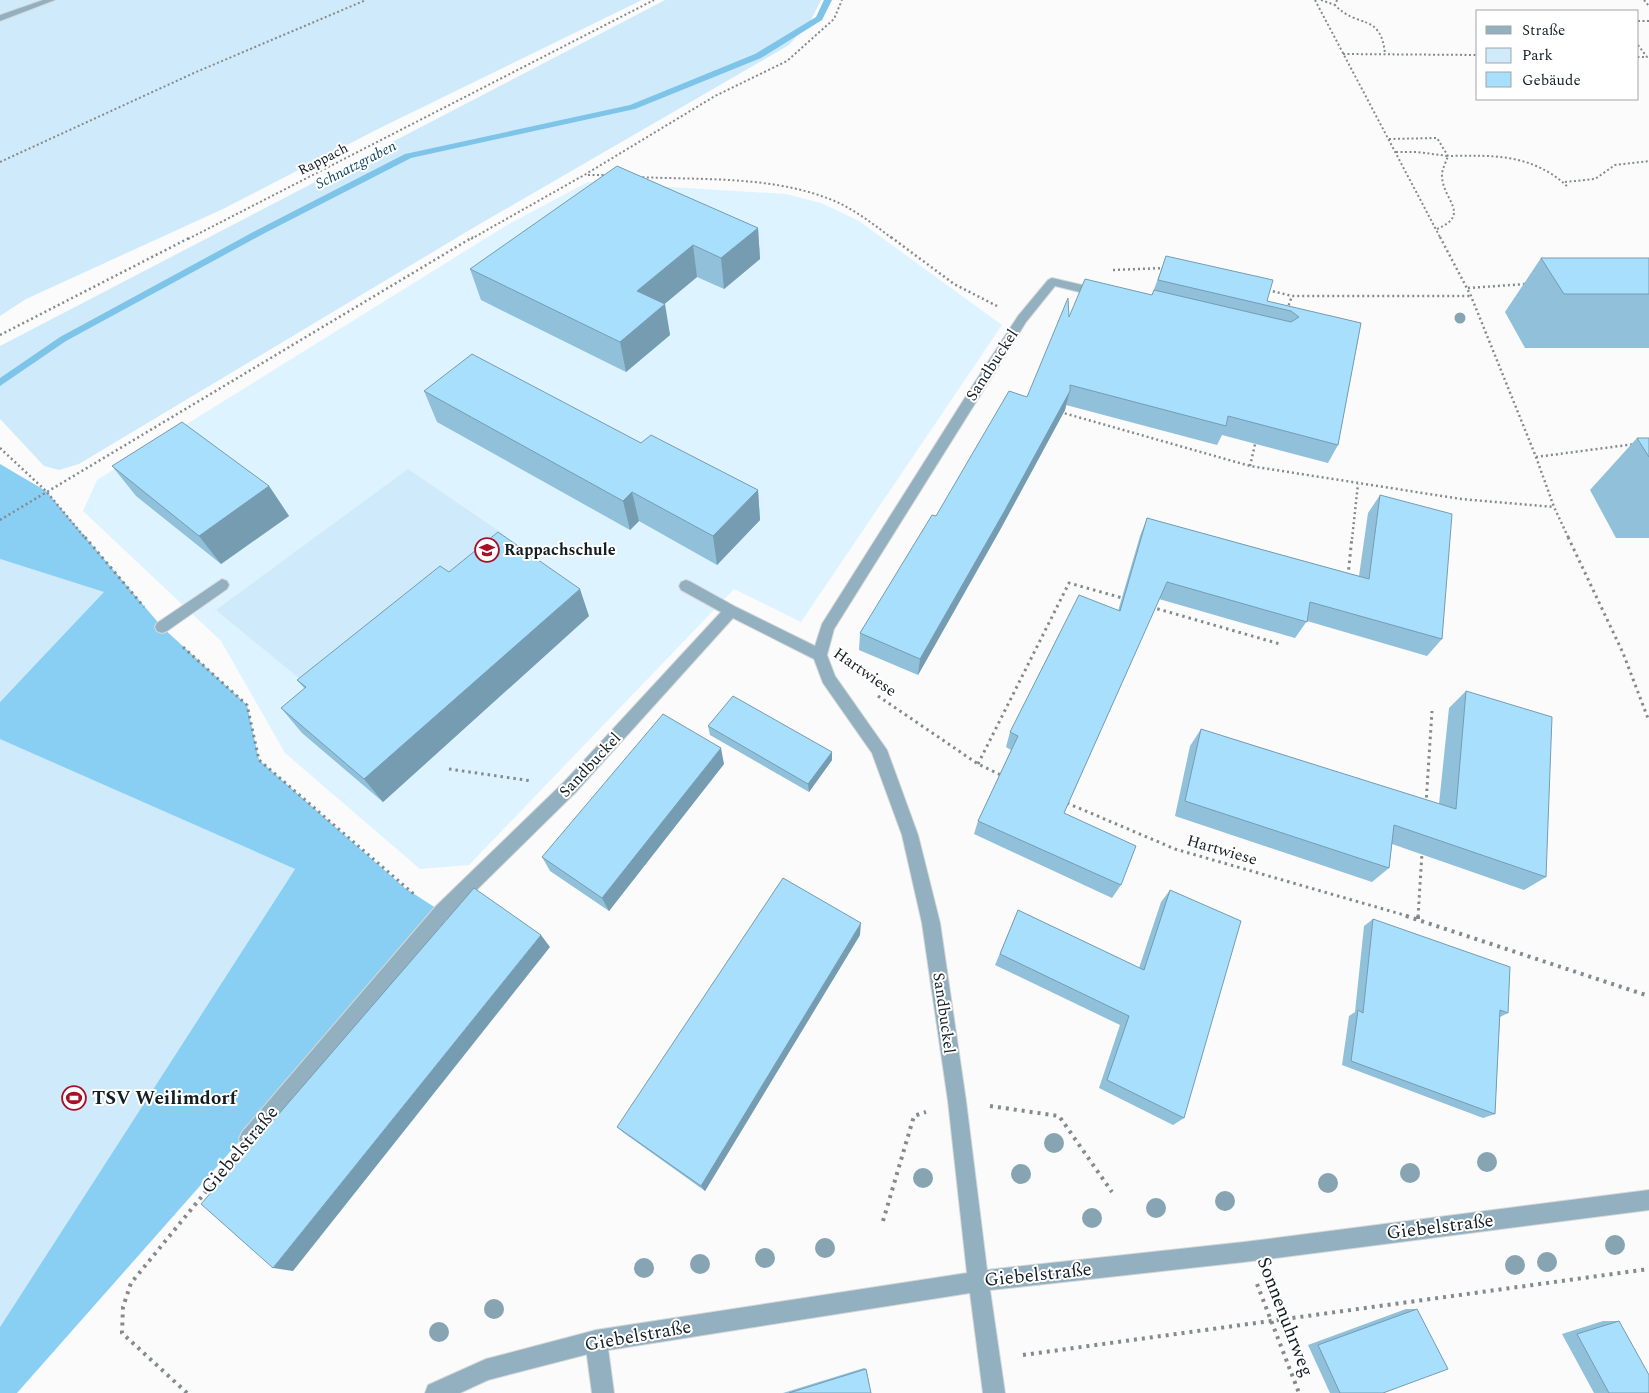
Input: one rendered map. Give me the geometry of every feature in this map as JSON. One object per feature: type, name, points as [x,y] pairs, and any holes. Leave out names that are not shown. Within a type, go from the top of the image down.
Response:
[{"type":"street","points":[[0,18],[51,0]]},
{"type":"street","name":"Sandbuckel","points":[[994,1393],[957,1101],[932,932],[910,835],[878,750],[828,679],[820,655],[828,628],[976,388],[1022,318],[1052,282],[1109,296]]},
{"type":"street","points":[[162,627],[222,585]]},
{"type":"street","points":[[686,586],[731,611],[820,655]]},
{"type":"street","name":"Sandbuckel","points":[[442,912],[570,786],[731,611]]},
{"type":"street","name":"Giebelstraße","points":[[248,1139],[442,912]]},
{"type":"street","name":"Giebelstraße","points":[[436,1393],[486,1370],[596,1341],[979,1281],[1244,1252],[1649,1200]]},
{"type":"street","points":[[596,1341],[604,1393]]},
{"type":"path","points":[[0,162],[196,72],[366,0]]},
{"type":"path","name":"Rappach","points":[[0,335],[654,0]]},
{"type":"path","points":[[0,520],[504,219],[586,174],[715,96],[787,61],[834,19],[842,0]]},
{"type":"path","points":[[1315,0],[1472,296],[1554,507],[1623,653],[1649,721]]},
{"type":"path","points":[[1322,0],[1335,5],[1340,13],[1376,26],[1385,40],[1385,54]]},
{"type":"path","points":[[1335,5],[1337,0]]},
{"type":"path","points":[[1644,0],[1648,4]]},
{"type":"path","points":[[1639,46],[1648,57]]},
{"type":"path","points":[[1344,54],[1476,55]]},
{"type":"path","points":[[1389,139],[1437,138],[1448,156],[1442,175],[1455,212],[1454,220],[1438,229]]},
{"type":"path","points":[[1396,152],[1417,152],[1448,156],[1511,157],[1536,165],[1564,182],[1568,187]]},
{"type":"path","points":[[1564,182],[1595,179],[1615,165],[1649,161]]},
{"type":"path","points":[[586,174],[615,176]]},
{"type":"path","points":[[635,177],[781,184],[826,197],[865,218],[954,284],[1022,318]]},
{"type":"path","points":[[1107,270],[1165,268]]},
{"type":"path","points":[[1468,288],[1526,284]]},
{"type":"path","points":[[1265,289],[1292,296],[1472,296]]},
{"type":"path","points":[[1286,317],[1292,296]]},
{"type":"path","points":[[1052,410],[1250,466],[1461,499],[1554,507]]},
{"type":"path","points":[[1250,466],[1257,438]]},
{"type":"path","points":[[1536,457],[1642,443]]},
{"type":"path","points":[[1628,445],[1628,452]]},
{"type":"path","points":[[0,448],[46,491],[162,627],[247,706],[259,760],[405,888],[442,912]]},
{"type":"path","points":[[1347,583],[1358,484]]},
{"type":"path","points":[[978,764],[1069,583],[1127,600]]},
{"type":"path","points":[[1146,605],[1280,644]]},
{"type":"path","name":"Hartwiese","points":[[875,694],[978,764],[1004,776]]},
{"type":"path","points":[[1425,810],[1432,711]]},
{"type":"path","points":[[449,769],[570,786]]},
{"type":"path","name":"Hartwiese","points":[[1058,799],[1175,849],[1418,919],[1649,996]]},
{"type":"path","points":[[1418,919],[1423,850]]},
{"type":"path","name":"Giebelstraße","points":[[187,1393],[122,1333],[122,1307],[131,1283],[248,1139]]},
{"type":"path","name":"Sonnenuhrweg","points":[[1244,1252],[1299,1393]]},
{"type":"path","points":[[989,1359],[1649,1269]]},
{"type":"shaded area","name":"Rappachschule","points":[[588,182],[786,194],[821,203],[859,221],[1002,325],[801,622],[734,589],[469,865],[420,869],[285,753],[221,641],[83,511],[97,480],[507,225]]},
{"type":"shaded area","points":[[0,464],[46,491],[162,627],[247,705],[259,760],[405,888],[442,912],[17,1393],[0,1393],[0,1327],[295,869],[0,739],[0,702],[104,592],[0,559]]},
{"type":"green space","points":[[0,0],[642,0],[380,128],[223,209],[26,299],[0,316]]},
{"type":"green space","points":[[665,0],[821,0],[811,20],[789,45],[473,228],[79,464],[59,470],[44,466],[0,419],[0,346]]},
{"type":"green space","points":[[408,469],[503,534],[312,689],[216,610]]},
{"type":"green space","points":[[0,559],[105,592],[0,702]]},
{"type":"green space","name":"TSV Weilimdorf","points":[[0,738],[295,869],[0,1327]]},
{"type":"building","points":[[617,166],[758,228],[721,258],[693,245],[637,291],[665,304],[620,342],[470,269]]},
{"type":"building","points":[[1166,256],[1273,280],[1267,301],[1361,323],[1338,445],[1228,416],[1226,426],[1070,385],[1070,391],[1004,512],[920,659],[860,633],[932,515],[936,516],[1009,391],[1027,397],[1068,298],[1069,317],[1085,279],[1152,295],[1154,290],[1291,322],[1299,317],[1291,311],[1158,280]]},
{"type":"building","points":[[1541,258],[1649,258],[1649,294],[1564,294]]},
{"type":"building","points":[[472,354],[641,443],[651,435],[758,490],[713,536],[632,492],[623,501],[424,391]]},
{"type":"building","points":[[182,422],[269,486],[199,536],[112,466]]},
{"type":"building","points":[[1637,438],[1649,438],[1649,457]]},
{"type":"building","points":[[1380,495],[1452,514],[1442,639],[1310,602],[1307,622],[1167,582],[1064,813],[1136,846],[1121,885],[978,821],[1018,736],[1010,732],[1079,595],[1120,611],[1147,518],[1369,579]]},
{"type":"building","points":[[498,532],[580,589],[364,779],[281,708],[306,687],[297,680],[440,566],[449,572]]},
{"type":"building","points":[[1466,691],[1552,717],[1546,877],[1394,825],[1389,868],[1185,801],[1201,729],[1456,809]]},
{"type":"building","points":[[733,696],[832,752],[808,784],[708,726]]},
{"type":"building","points":[[663,714],[721,748],[602,898],[542,857]]},
{"type":"building","points":[[783,878],[861,923],[701,1186],[617,1127]]},
{"type":"building","points":[[474,888],[541,935],[273,1268],[201,1204]]},
{"type":"building","points":[[1170,890],[1241,921],[1184,1118],[1107,1080],[1129,1016],[1000,954],[1018,910],[1144,970]]},
{"type":"building","points":[[1373,919],[1510,967],[1508,1013],[1500,1010],[1495,1114],[1351,1061],[1358,1010],[1363,1013]]},
{"type":"building","points":[[1417,1309],[1448,1369],[1383,1393],[1340,1393],[1318,1345]]},
{"type":"building","points":[[1619,1321],[1649,1375],[1649,1393],[1609,1393],[1577,1334]]},
{"type":"building","points":[[866,1369],[871,1393],[789,1393]]},
{"type":"waterway","name":"Schnatzgraben","points":[[0,383],[63,339],[260,232],[408,156],[632,107],[758,56],[819,18],[828,0]]},
{"type":"place","name":"Rappachschule","points":[[487,550]]},
{"type":"place","name":"TSV Weilimdorf","points":[[74,1098]]}]
